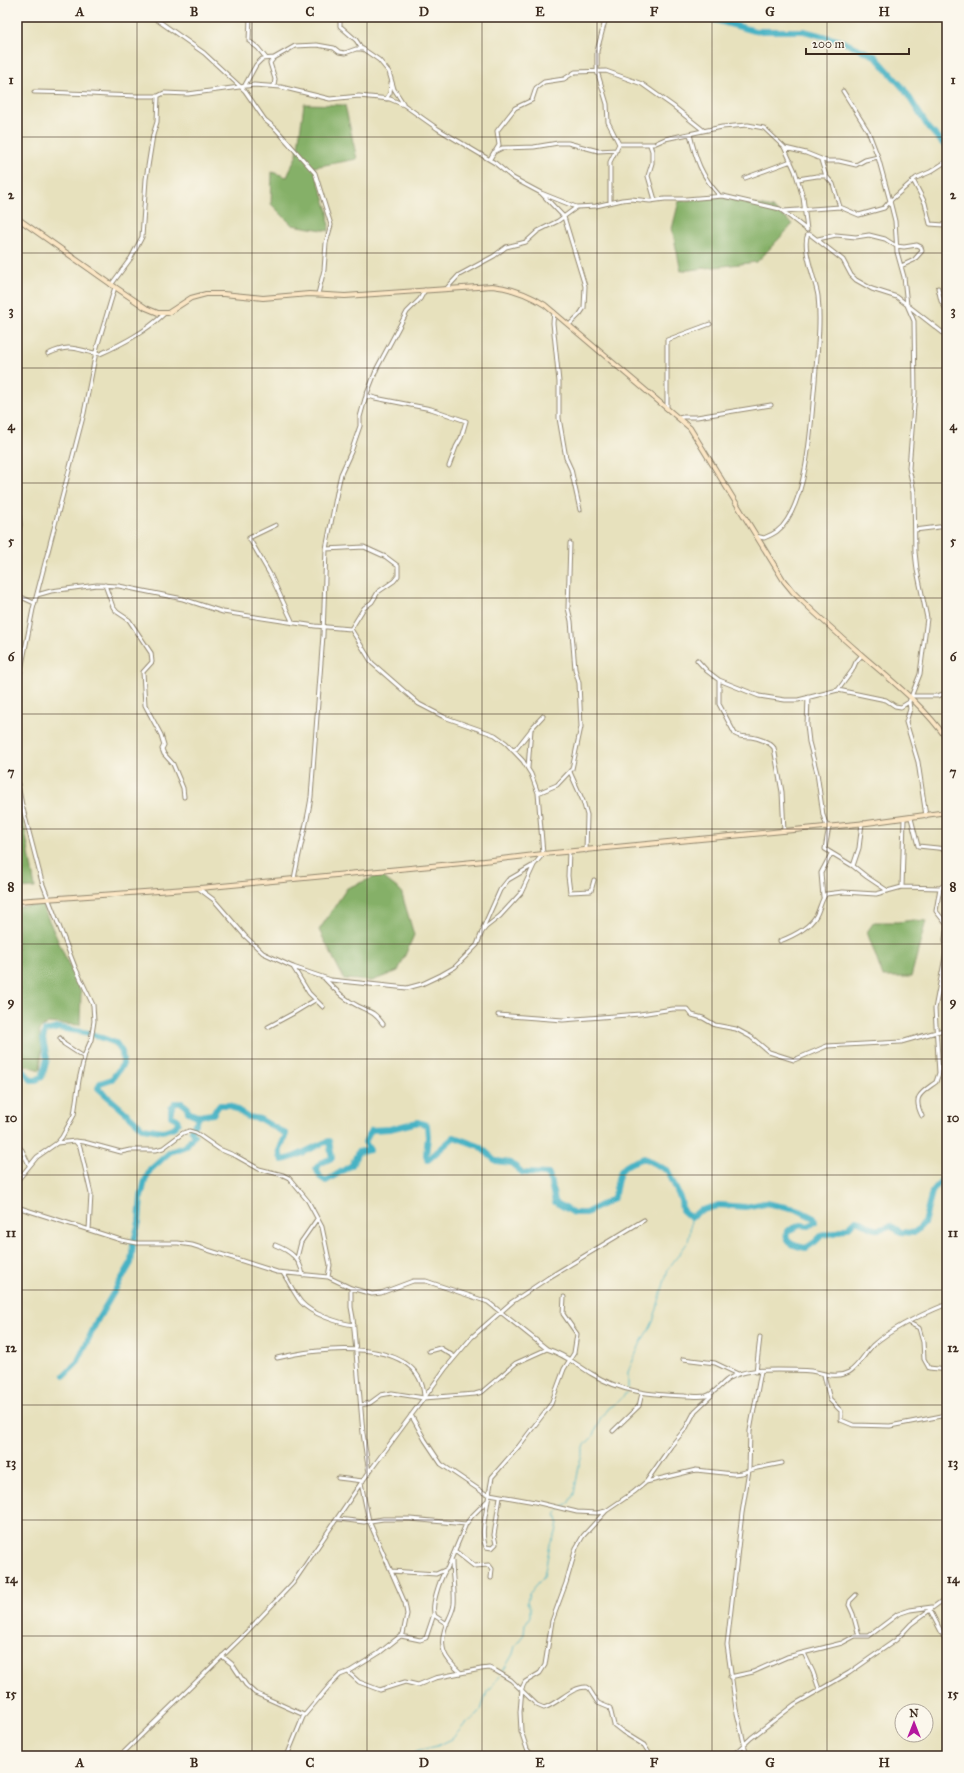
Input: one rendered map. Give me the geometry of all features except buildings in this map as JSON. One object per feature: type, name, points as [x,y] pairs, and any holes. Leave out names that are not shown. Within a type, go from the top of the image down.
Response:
[{"type":"street","points":[[153,17],[204,53],[239,86],[253,101],[265,120],[276,129],[318,178],[331,225],[326,243],[324,270],[318,294]]},
{"type":"street","points":[[250,17],[249,41],[268,59]]},
{"type":"street","points":[[606,17],[597,51],[597,71],[606,104],[608,122],[618,144],[617,150],[610,162],[610,202]]},
{"type":"street","points":[[340,18],[340,26],[356,40],[364,50]]},
{"type":"street","points":[[274,86],[275,79],[270,63],[274,58],[290,47],[317,45],[334,48],[341,53],[358,49],[371,53],[381,62],[389,72],[394,89],[404,105]]},
{"type":"street","points":[[245,85],[256,64],[263,58],[274,58]]},
{"type":"street","points":[[490,159],[499,145],[497,131],[515,108],[532,100],[538,86],[547,81],[567,78],[575,72],[606,71],[642,84],[703,130]]},
{"type":"street","points":[[386,99],[390,93],[391,80]]},
{"type":"street","points":[[34,92],[65,92],[129,97],[158,96],[164,93],[188,94],[245,85],[274,86],[330,99],[355,95],[386,99],[404,105],[438,129],[490,159],[513,178],[541,193],[577,207],[596,206],[631,199],[655,200],[669,198],[686,200],[719,195],[773,206],[784,210],[840,207],[859,215],[884,208],[913,180],[947,161]]},
{"type":"street","points":[[843,91],[868,131],[878,158],[895,221],[896,246],[901,266],[907,305],[914,321],[915,393],[909,468],[913,485],[916,570],[927,618],[920,674],[909,702],[910,709],[906,722],[918,762],[926,816]]},
{"type":"street","points":[[17,730],[20,676],[34,603],[84,413],[96,354],[113,286],[134,253],[142,237],[146,179],[153,135],[157,122],[158,96]]},
{"type":"street","points":[[618,144],[650,144],[703,130],[735,126],[759,126],[768,130],[784,147],[798,179],[808,232],[806,246],[818,295],[819,316],[819,338],[808,451],[800,489],[788,520],[780,530],[774,534],[764,538],[756,536]]},
{"type":"street","points":[[690,134],[697,162],[709,184],[719,195]]},
{"type":"street","points":[[496,150],[508,147],[534,147],[563,143],[598,152],[617,150]]},
{"type":"street","points":[[650,144],[652,151],[652,163],[648,176],[655,200]]},
{"type":"street","points":[[784,147],[806,153],[821,160],[844,162],[856,165],[865,160],[878,158]]},
{"type":"street","points":[[821,160],[826,176],[833,184],[840,207]]},
{"type":"street","points":[[745,178],[791,161]]},
{"type":"street","points":[[798,179],[826,176]]},
{"type":"street","points":[[913,180],[925,203],[930,224],[944,225]]},
{"type":"street","points":[[541,193],[564,217],[585,286],[584,308],[569,325]]},
{"type":"street","points":[[447,288],[458,275],[494,256],[506,247],[526,242],[542,228],[564,217],[577,207]]},
{"type":"street","points":[[784,210],[808,232],[846,262],[851,275],[856,280],[872,289],[897,297],[947,336]]},
{"type":"street","points":[[17,218],[113,286],[154,312],[164,314]]},
{"type":"street","points":[[818,239],[836,235],[856,237],[869,235],[885,239],[896,246],[904,247],[917,245],[922,250],[914,260],[901,266]]},
{"type":"street","points":[[48,354],[61,348],[84,350],[100,354],[132,339],[151,326],[164,314],[191,298],[206,294],[272,298],[318,294],[346,296],[492,286],[504,287],[536,299],[554,312],[690,428],[756,536],[793,592],[862,655],[911,696],[938,726],[947,739]]},
{"type":"street","points":[[938,288],[941,302],[947,311]]},
{"type":"street","points":[[294,879],[300,848],[308,821],[311,796],[323,627],[326,549],[341,474],[351,452],[360,426],[360,417],[366,395],[388,346],[408,312],[420,299],[425,290]]},
{"type":"street","points":[[941,302],[947,301]]},
{"type":"street","points":[[554,312],[553,323],[559,382],[559,418],[566,458],[571,469],[580,510]]},
{"type":"street","points":[[666,408],[667,340],[710,324]]},
{"type":"street","points":[[366,395],[431,409],[466,421],[461,438],[449,466]]},
{"type":"street","points":[[679,418],[697,417],[771,405]]},
{"type":"street","points":[[17,484],[20,525],[17,538]]},
{"type":"street","points":[[276,525],[249,538],[271,576],[293,623]]},
{"type":"street","points":[[915,530],[947,526]]},
{"type":"street","points":[[538,793],[557,785],[570,772],[574,761],[581,727],[579,684],[575,669],[571,621],[568,608],[570,543]]},
{"type":"street","points":[[326,549],[364,547],[386,557],[398,566],[398,576],[394,581],[378,592],[372,602],[364,608],[351,629]]},
{"type":"street","points":[[37,595],[67,589],[105,585],[118,586],[184,599],[223,612],[323,627],[351,629]]},
{"type":"street","points":[[105,585],[113,608],[129,620],[151,653],[152,662],[143,672],[145,705],[161,735],[164,745],[162,749],[172,764],[183,788],[184,797]]},
{"type":"street","points":[[17,595],[34,603]]},
{"type":"street","points":[[351,629],[372,663],[419,704],[444,717],[495,735],[512,750],[528,768],[538,793],[543,854],[534,865],[521,893],[500,916],[482,932]]},
{"type":"street","points":[[838,690],[862,655]]},
{"type":"street","points":[[697,660],[707,671],[719,680],[759,696],[785,700],[798,700],[838,690],[886,700],[895,706],[901,707],[909,702]]},
{"type":"street","points":[[719,680],[719,704],[735,734],[739,737],[751,737],[765,742],[774,748],[782,792],[784,831]]},
{"type":"street","points":[[911,696],[937,696],[947,693]]},
{"type":"street","points":[[808,697],[807,725],[809,742],[817,773],[823,815],[828,827],[824,846],[831,854],[853,866],[867,878],[888,891]]},
{"type":"street","points":[[512,750],[516,748],[543,716]]},
{"type":"street","points":[[528,768],[531,729]]},
{"type":"street","points":[[570,772],[583,801],[587,815],[586,851]]},
{"type":"street","points":[[17,780],[34,852],[48,898],[75,967],[93,1005],[94,1028],[92,1040],[84,1057],[74,1115],[68,1128],[57,1143],[37,1157],[17,1181]]},
{"type":"street","points":[[17,901],[198,888],[484,861],[569,851],[586,851],[862,824],[947,812]]},
{"type":"street","points":[[911,818],[918,846],[947,849]]},
{"type":"street","points":[[902,887],[904,819]]},
{"type":"street","points":[[853,866],[859,848],[862,824]]},
{"type":"street","points":[[569,851],[568,876],[570,892],[591,891],[594,880]]},
{"type":"street","points":[[780,941],[794,936],[815,917],[823,897],[821,873],[831,854]]},
{"type":"street","points":[[198,888],[214,900],[245,936],[263,953],[293,967],[323,978],[351,983],[407,988],[418,986],[455,967],[477,945],[500,890],[508,880],[534,865]]},
{"type":"street","points":[[922,1116],[918,1110],[917,1101],[919,1096],[921,1092],[938,1080],[939,1061],[935,1009],[946,952],[945,939],[947,925],[936,912],[940,888],[944,885],[947,877]]},
{"type":"street","points":[[823,897],[826,894],[834,892],[876,894],[902,887],[940,888]]},
{"type":"street","points":[[293,967],[315,1000],[323,1006]]},
{"type":"street","points":[[323,978],[343,996],[358,1006],[368,1009],[383,1024]]},
{"type":"street","points":[[268,1026],[315,1000]]},
{"type":"street","points":[[498,1015],[563,1020],[640,1014],[673,1009],[687,1009],[692,1015],[703,1018],[715,1025],[736,1029],[751,1037],[769,1052],[794,1060],[827,1046],[896,1043],[947,1029]]},
{"type":"street","points":[[60,1038],[64,1044],[84,1057]]},
{"type":"street","points":[[57,1143],[75,1141],[84,1142],[120,1152],[156,1150],[163,1148],[188,1131],[196,1133],[219,1149],[236,1156],[259,1169],[289,1178],[308,1201],[324,1234],[330,1265],[328,1277]]},
{"type":"street","points":[[75,1141],[80,1147],[84,1160],[91,1194],[89,1230]]},
{"type":"street","points":[[17,1145],[22,1150],[29,1165]]},
{"type":"street","points":[[17,1207],[89,1230],[135,1242],[178,1243],[192,1245],[283,1273],[328,1277],[351,1288],[377,1294],[413,1281],[426,1281],[483,1300],[492,1305],[524,1333],[547,1349],[571,1360],[593,1375],[622,1388],[642,1393],[701,1396],[713,1393]]},
{"type":"street","points":[[297,1258],[302,1242],[317,1219]]},
{"type":"street","points":[[120,1756],[270,1609],[300,1576],[362,1482],[455,1357],[472,1337],[500,1312],[548,1278],[644,1220]]},
{"type":"street","points":[[275,1245],[297,1258],[302,1267],[303,1275]]},
{"type":"street","points":[[283,1273],[301,1302],[310,1310],[341,1323],[354,1325]]},
{"type":"street","points":[[351,1288],[351,1307],[354,1325],[363,1433],[369,1473]]},
{"type":"street","points":[[500,1496],[494,1535],[496,1544],[489,1549],[484,1544],[484,1526],[492,1476],[519,1446],[553,1401],[560,1378],[574,1353],[577,1337],[576,1331],[563,1314],[564,1297]]},
{"type":"street","points":[[532,1756],[527,1749],[521,1731],[522,1691],[525,1682],[540,1673],[545,1665],[552,1621],[566,1583],[576,1548],[583,1536],[606,1511],[646,1482],[671,1446],[686,1428],[695,1411],[727,1380],[738,1374],[761,1371],[800,1371],[824,1375],[838,1375],[850,1371],[873,1346],[909,1323],[947,1304]]},
{"type":"street","points":[[909,1323],[919,1328],[923,1342],[926,1364],[929,1368],[947,1370]]},
{"type":"street","points":[[756,1372],[760,1337]]},
{"type":"street","points":[[429,1351],[440,1348],[455,1357]]},
{"type":"street","points":[[361,1405],[370,1402],[381,1395],[392,1393],[424,1398],[479,1394],[516,1363],[547,1349]]},
{"type":"street","points":[[277,1358],[292,1356],[299,1352],[355,1350],[384,1354],[405,1363],[420,1380],[424,1398]]},
{"type":"street","points":[[683,1359],[715,1363],[738,1374]]},
{"type":"street","points":[[747,1756],[730,1677],[727,1645],[742,1512],[749,1470],[750,1431],[761,1371]]},
{"type":"street","points":[[824,1375],[830,1400],[842,1411],[841,1420],[849,1424],[890,1426],[947,1415]]},
{"type":"street","points":[[613,1431],[639,1406],[642,1393]]},
{"type":"street","points":[[411,1415],[425,1440],[444,1467],[478,1489],[489,1494],[535,1502],[577,1512],[592,1513],[606,1511]]},
{"type":"street","points":[[646,1482],[696,1470],[706,1470],[726,1474],[742,1473],[749,1470],[782,1463]]},
{"type":"street","points":[[338,1478],[362,1482]]},
{"type":"street","points":[[287,1756],[304,1715],[338,1677],[348,1672],[401,1636],[407,1614],[406,1608],[369,1521],[362,1482]]},
{"type":"street","points":[[401,1636],[420,1640],[426,1638],[434,1614],[435,1602],[442,1578],[452,1560],[466,1524],[488,1500]]},
{"type":"street","points":[[338,1519],[369,1521],[389,1518],[466,1524]]},
{"type":"street","points":[[455,1551],[474,1566],[489,1565],[492,1569],[491,1578]]},
{"type":"street","points":[[452,1560],[452,1575],[455,1593],[452,1614],[447,1624],[443,1648],[444,1656],[449,1663],[461,1673]]},
{"type":"street","points":[[391,1571],[436,1574],[445,1571]]},
{"type":"street","points":[[856,1595],[850,1601],[849,1605],[859,1636]]},
{"type":"street","points":[[732,1756],[795,1704],[849,1673],[896,1640],[910,1624],[947,1597]]},
{"type":"street","points":[[730,1677],[753,1672],[783,1658],[838,1644],[855,1636],[869,1636],[898,1614],[910,1610],[933,1607]]},
{"type":"street","points":[[930,1610],[947,1643]]},
{"type":"street","points":[[434,1614],[447,1624]]},
{"type":"street","points":[[804,1653],[819,1689]]},
{"type":"street","points":[[222,1656],[232,1664],[246,1685],[256,1693],[304,1715]]},
{"type":"street","points":[[348,1672],[359,1682],[380,1690],[407,1682],[420,1685],[435,1678],[481,1669],[492,1669],[510,1680],[537,1705],[544,1708],[578,1689],[588,1688],[598,1703],[610,1708],[614,1725],[644,1744],[652,1756]]},
{"type":"green space","points":[[304,104],[345,105],[357,159],[314,167],[328,211],[329,231],[292,225],[271,204],[272,172],[287,177],[297,154]]},
{"type":"green space","points":[[720,197],[772,208],[793,224],[757,262],[681,271],[672,229],[679,201]]},
{"type":"green space","points":[[17,783],[35,888],[17,889]]},
{"type":"green space","points":[[380,875],[401,891],[414,935],[398,971],[372,981],[344,979],[319,930],[347,888]]},
{"type":"green space","points":[[42,905],[81,992],[80,1025],[47,1023],[39,1031],[42,1047],[40,1070],[27,1066],[17,1072],[17,907]]},
{"type":"green space","points":[[913,920],[926,921],[911,977],[883,977],[867,932],[874,922],[898,922]]},
{"type":"waterway","points":[[704,17],[755,31],[804,31],[841,41],[875,56],[904,89],[928,127],[947,148]]},
{"type":"waterway","points":[[17,1068],[23,1070],[31,1080],[36,1080],[42,1077],[47,1059],[43,1039],[45,1031],[59,1028],[89,1033],[116,1043],[122,1052],[123,1064],[112,1079],[100,1083],[98,1088],[143,1128],[163,1131],[175,1127],[178,1123],[177,1119],[171,1116],[171,1109],[175,1103],[182,1103],[187,1107],[188,1112],[197,1116],[213,1114],[219,1105],[230,1105],[248,1117],[260,1119],[286,1134],[280,1150],[282,1160],[294,1157],[329,1141],[332,1158],[321,1163],[316,1168],[320,1177],[326,1181],[352,1165],[358,1152],[370,1150],[365,1142],[371,1130],[390,1129],[418,1122],[427,1125],[428,1137],[426,1155],[428,1160],[454,1137],[479,1146],[496,1161],[511,1163],[523,1173],[549,1174],[555,1202],[574,1213],[586,1213],[614,1198],[621,1172],[628,1164],[644,1158],[668,1171],[681,1200],[682,1210],[691,1218],[699,1211],[720,1205],[745,1207],[765,1203],[796,1209],[814,1218],[815,1222],[809,1226],[801,1225],[787,1231],[787,1239],[791,1244],[806,1248],[822,1235],[835,1233],[849,1227],[856,1220],[874,1229],[890,1226],[901,1232],[914,1233],[924,1223],[932,1192],[944,1177],[947,1167]]},
{"type":"waterway","points":[[65,1375],[77,1363],[98,1319],[131,1263],[133,1245],[139,1222],[141,1197],[145,1181],[150,1170],[170,1152],[186,1146],[194,1135],[191,1130],[200,1116]]},
{"type":"waterway","points":[[628,1388],[628,1372],[641,1342],[653,1322],[668,1269],[688,1242],[691,1218]]},
{"type":"waterway","points":[[563,1507],[567,1505],[574,1494],[580,1461],[585,1445],[594,1435],[600,1419],[608,1408],[619,1401],[627,1392]]},
{"type":"waterway","points":[[502,1673],[513,1654],[515,1646],[524,1634],[525,1625],[530,1616],[530,1608],[527,1602],[529,1594],[544,1576],[550,1544],[556,1533],[558,1522],[556,1515],[560,1509]]},
{"type":"waterway","points":[[410,1756],[416,1751],[437,1746],[452,1739],[466,1723],[473,1719],[481,1710],[487,1692],[500,1676]]}]
